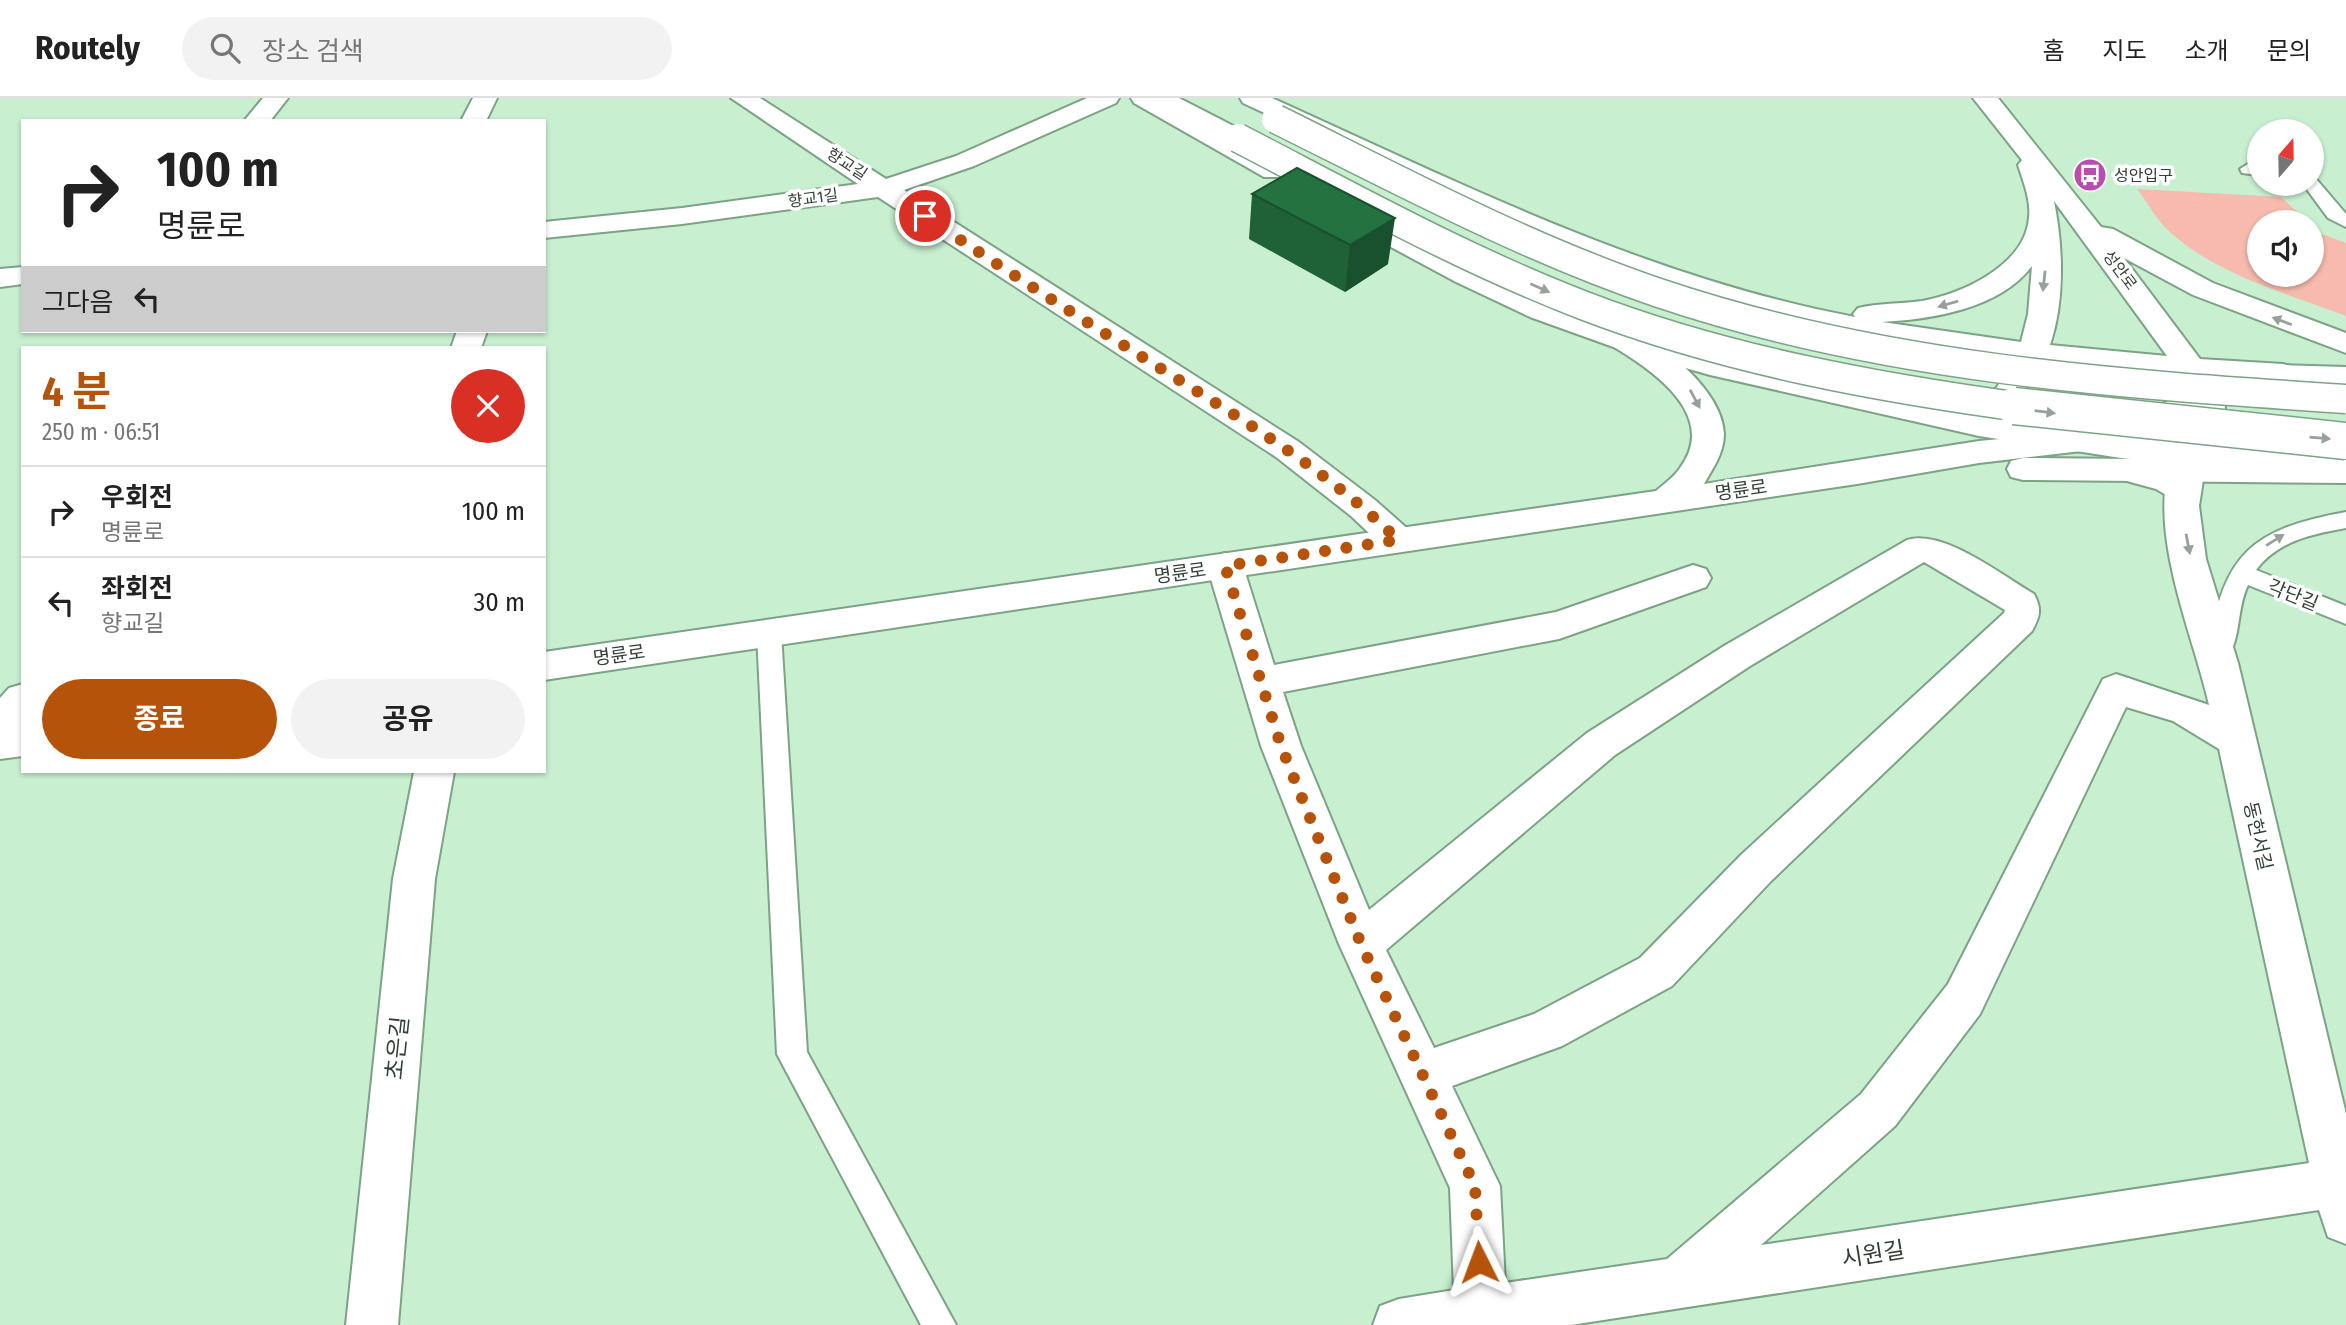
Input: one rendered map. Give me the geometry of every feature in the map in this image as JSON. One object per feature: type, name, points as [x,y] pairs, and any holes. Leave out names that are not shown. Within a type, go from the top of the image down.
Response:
[{"type":"street","points":[[258,119],[276,98]]},
{"type":"street","points":[[474,119],[485,98]]},
{"type":"street","name":"향교길","points":[[743,98],[885,188],[1006,270],[1283,446],[1359,502],[1398,540]]},
{"type":"street","name":"향교1길","points":[[546,230],[682,216],[885,188],[965,161],[1107,98]]},
{"type":"street","points":[[1143,98],[1471,257],[1553,293],[1637,324],[1718,348],[1952,400],[2077,416],[2346,441]]},
{"type":"street","points":[[1160,98],[1459,272],[1539,310],[1625,341],[1746,375],[1980,425],[2089,443],[2185,474]]},
{"type":"street","points":[[1234,98],[1600,253],[1671,279],[1738,299],[1846,323],[2032,355],[2201,379],[2283,373],[2346,377]]},
{"type":"street","points":[[1252,98],[1281,116],[1505,232],[1661,294],[1733,316],[1869,346],[2053,375],[2346,399]]},
{"type":"street","name":"성안로","points":[[1984,98],[2085,224],[2227,418],[2255,437],[2294,455],[2346,471]]},
{"type":"street","points":[[1929,459],[1980,425],[2015,388],[2032,355],[2039,326],[2047,255],[2045,213],[2037,180],[2022,144]]},
{"type":"street","points":[[1738,299],[1857,314],[1900,313],[1944,305],[1989,288],[2010,274],[2026,258],[2037,240],[2045,213]]},
{"type":"street","points":[[2085,224],[2157,267],[2203,289],[2346,344]]},
{"type":"street","points":[[0,278],[21,275]]},
{"type":"street","points":[[1625,341],[1658,359],[1681,377],[1695,395],[1704,418],[1707,449],[1700,468],[1687,485],[1666,501]]},
{"type":"street","points":[[1857,473],[1929,459],[2021,447],[2089,443],[2132,433],[2160,422],[2201,379]]},
{"type":"street","points":[[2185,474],[2211,415],[2201,379]]},
{"type":"street","points":[[1857,473],[1941,469],[2185,474],[2346,471]]},
{"type":"street","name":"명륜로","points":[[546,666],[1857,473]]},
{"type":"street","name":"동헌서길","points":[[2185,474],[2195,583],[2219,663],[2343,1195]]},
{"type":"street","points":[[1361,944],[1436,878],[1601,744],[1737,656],[1919,549],[1933,551],[2021,603],[2023,611],[2019,621],[1756,868],[1656,972],[1546,1031],[1421,1074]]},
{"type":"street","points":[[1225,566],[1281,746],[1361,944],[1475,1186],[1482,1319]]},
{"type":"street","points":[[1261,682],[1559,625],[1693,578]]},
{"type":"street","points":[[1678,1283],[1878,1110],[1965,999],[2116,689],[2186,710],[2236,740]]},
{"type":"street","points":[[0,722],[21,701]]},
{"type":"street","points":[[0,743],[21,740]]},
{"type":"street","name":"초은길","points":[[372,1325],[414,879],[435,773]]},
{"type":"street","name":"시원길","points":[[1399,1325],[1482,1319],[1678,1283],[2343,1195]]},
{"type":"lane","points":[[2320,196],[2334,214],[2346,222]]},
{"type":"lane","points":[[2219,663],[2225,610],[2241,573],[2259,551],[2278,537],[2306,525],[2346,520]]},
{"type":"lane","name":"각단길","points":[[2241,573],[2346,615]]},
{"type":"lane","points":[[769,633],[792,1054],[939,1325]]},
{"type":"shaded area","points":[[2137,189],[2281,197],[2295,210],[2247,210],[2247,279],[2189,247],[2165,228]]},
{"type":"shaded area","points":[[2324,235],[2346,243],[2346,316],[2267,287],[2324,287]]},
{"type":"building","points":[[1297,168],[1395,218],[1350,245],[1252,194]]},
{"type":"place","name":"성안입구","points":[[2090,175]]},
{"type":"route","points":[[925,216],[1283,446],[1359,502],[1398,540],[1225,566],[1281,746],[1361,944],[1475,1186],[1479,1262]]}]
